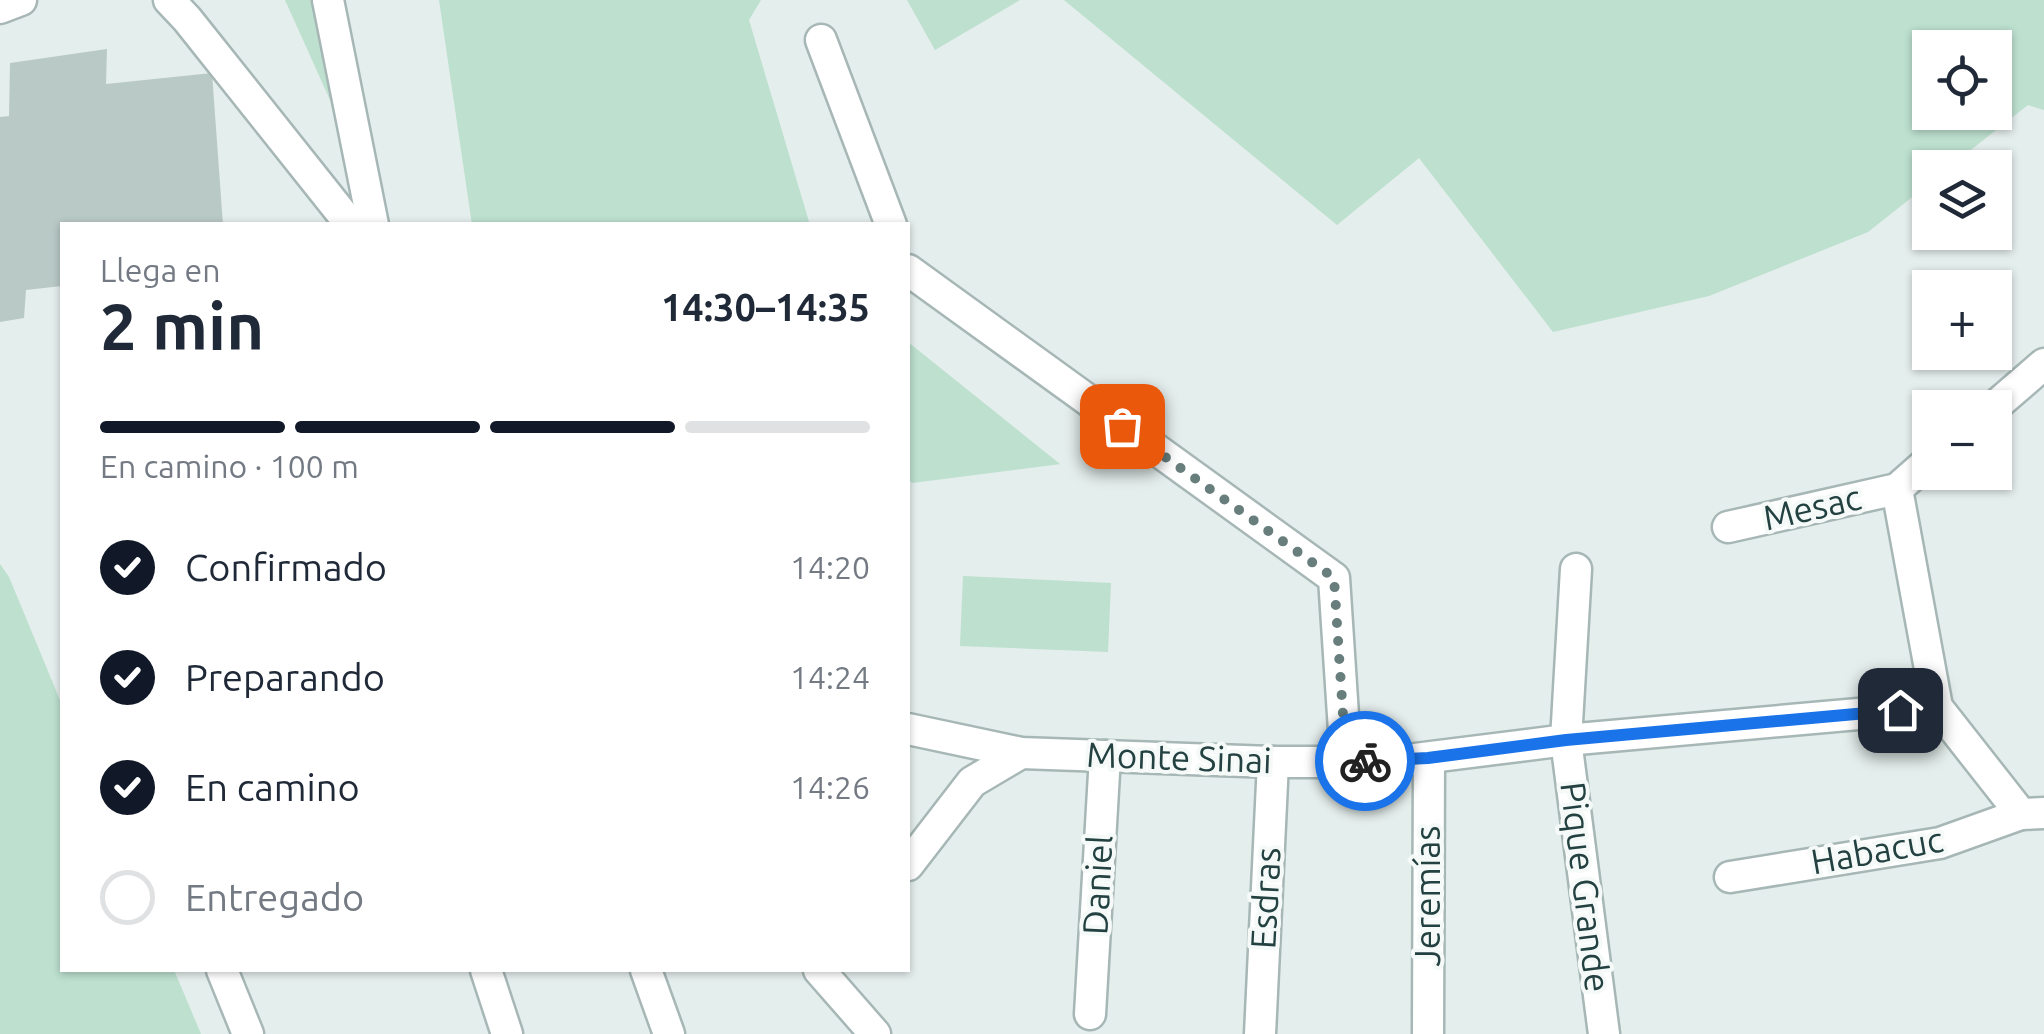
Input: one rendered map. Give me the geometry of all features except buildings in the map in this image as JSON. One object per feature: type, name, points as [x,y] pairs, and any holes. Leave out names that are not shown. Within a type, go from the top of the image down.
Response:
[{"type":"street","points":[[0,8],[21,0]]},
{"type":"street","points":[[169,0],[349,222]]},
{"type":"street","points":[[328,0],[371,222]]},
{"type":"street","points":[[821,40],[890,222]]},
{"type":"street","points":[[910,271],[1334,578],[1346,761]]},
{"type":"street","points":[[2012,391],[2044,364]]},
{"type":"street","points":[[1912,475],[1897,488],[1937,707],[2033,814]]},
{"type":"street","name":"Mesac","points":[[1728,527],[1897,488]]},
{"type":"street","name":"Pique Grande","points":[[1576,569],[1566,740],[1604,1034]]},
{"type":"street","name":"Monte Sinai","points":[[910,729],[1021,753],[1346,761],[1428,758],[1566,740],[1937,707]]},
{"type":"street","points":[[910,863],[972,782],[1021,753]]},
{"type":"street","name":"Daniel","points":[[1090,1014],[1105,756]]},
{"type":"street","name":"Jeremías","points":[[1428,758],[1428,1034]]},
{"type":"street","name":"Esdras","points":[[1260,1034],[1273,762]]},
{"type":"street","name":"Habacuc","points":[[1730,876],[1940,844],[2033,814]]},
{"type":"street","points":[[223,972],[248,1034]]},
{"type":"street","points":[[647,972],[669,1034]]},
{"type":"street","points":[[823,972],[875,1034]]},
{"type":"street","points":[[490,974],[507,1034]]},
{"type":"green space","points":[[285,0],[328,0],[358,162]]},
{"type":"green space","points":[[439,0],[761,0],[749,20],[809,222],[472,222]]},
{"type":"green space","points":[[907,0],[1020,0],[935,50]]},
{"type":"green space","points":[[1064,0],[2044,0],[2044,110],[2028,105],[2012,118],[2012,30],[1912,30],[1912,130],[1996,130],[1971,150],[1912,150],[1912,197],[1868,232],[1709,296],[1553,332],[1419,158],[1337,225]]},
{"type":"green space","points":[[910,344],[1061,464],[912,483]]},
{"type":"green space","points":[[0,564],[60,700],[60,972],[175,972],[201,1034],[0,1034]]},
{"type":"green space","points":[[963,576],[1111,583],[1108,652],[960,646]]},
{"type":"way so far","points":[[1122,426],[1334,578],[1346,761],[1365,761]]},
{"type":"route","points":[[1365,761],[1391,762],[1566,740],[1900,710]]}]
